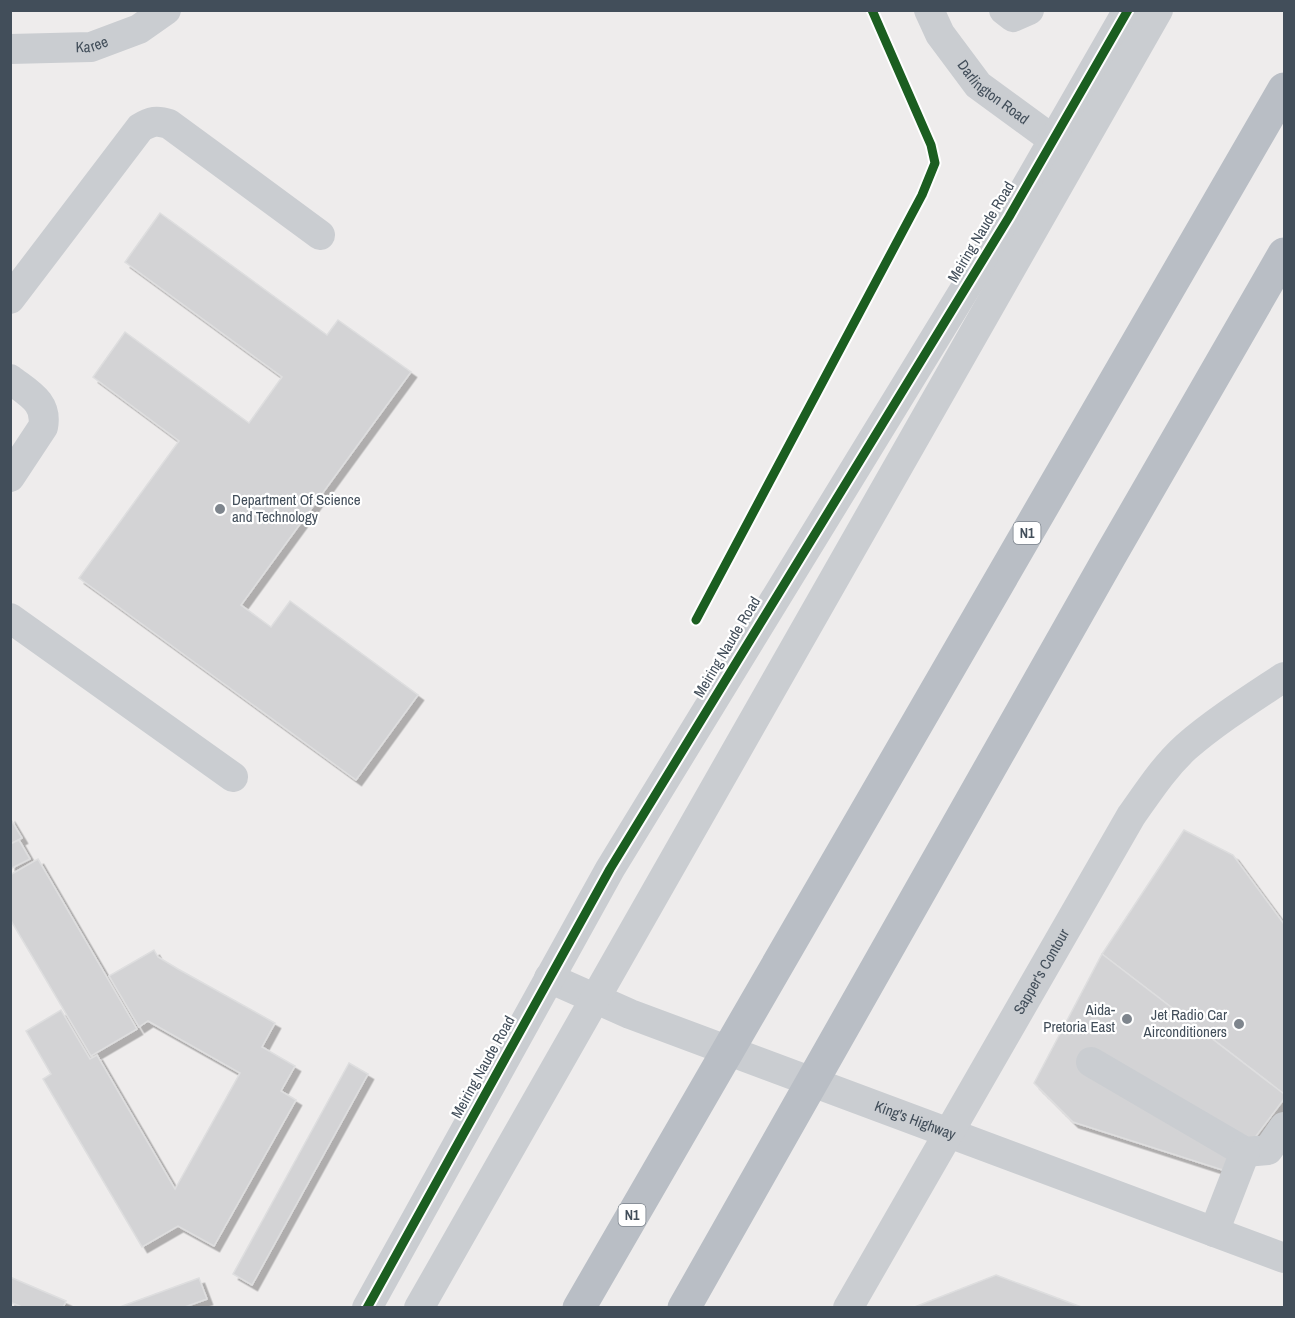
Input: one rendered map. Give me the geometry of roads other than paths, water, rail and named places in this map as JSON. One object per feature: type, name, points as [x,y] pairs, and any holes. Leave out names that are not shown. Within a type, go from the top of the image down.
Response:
[{"type":"highway","name":"N1","points":[[579,1308],[1284,89]]},
{"type":"highway","points":[[684,1308],[1104,566],[1284,254]]},
{"type":"street","name":"Karee","points":[[10,50],[91,47],[139,29],[166,10]]},
{"type":"street","name":"Darlington Road","points":[[929,10],[940,34],[978,85],[1065,149]]},
{"type":"street","points":[[1004,10],[1013,17],[1029,10]]},
{"type":"street","name":"Meiring Naude Road","points":[[419,1308],[596,997],[1065,149],[1128,10]]},
{"type":"street","name":"Meiring Naude Road","points":[[367,1308],[549,978],[690,736],[1065,149],[1158,10]]},
{"type":"street","points":[[10,299],[140,128],[150,122],[159,121],[169,124],[320,235]]},
{"type":"street","points":[[10,379],[42,405],[45,418],[43,427],[10,477]]},
{"type":"street","points":[[10,618],[233,777]]},
{"type":"street","name":"Sapper's Contour","points":[[848,1308],[1131,816],[1159,776],[1185,748],[1225,717],[1284,677]]},
{"type":"street","name":"King's Highway","points":[[549,978],[630,1014],[1284,1258]]},
{"type":"street","points":[[1091,1062],[1245,1152],[1268,1150],[1284,1126]]},
{"type":"street","points":[[1214,1232],[1245,1152]]},
{"type":"place","name":"Department Of Science and Technology","points":[[220,509]]},
{"type":"place","name":"Aida- Pretoria East","points":[[1127,1019]]},
{"type":"place","name":"Jet Radio Car Airconditioners","points":[[1239,1024]]}]
